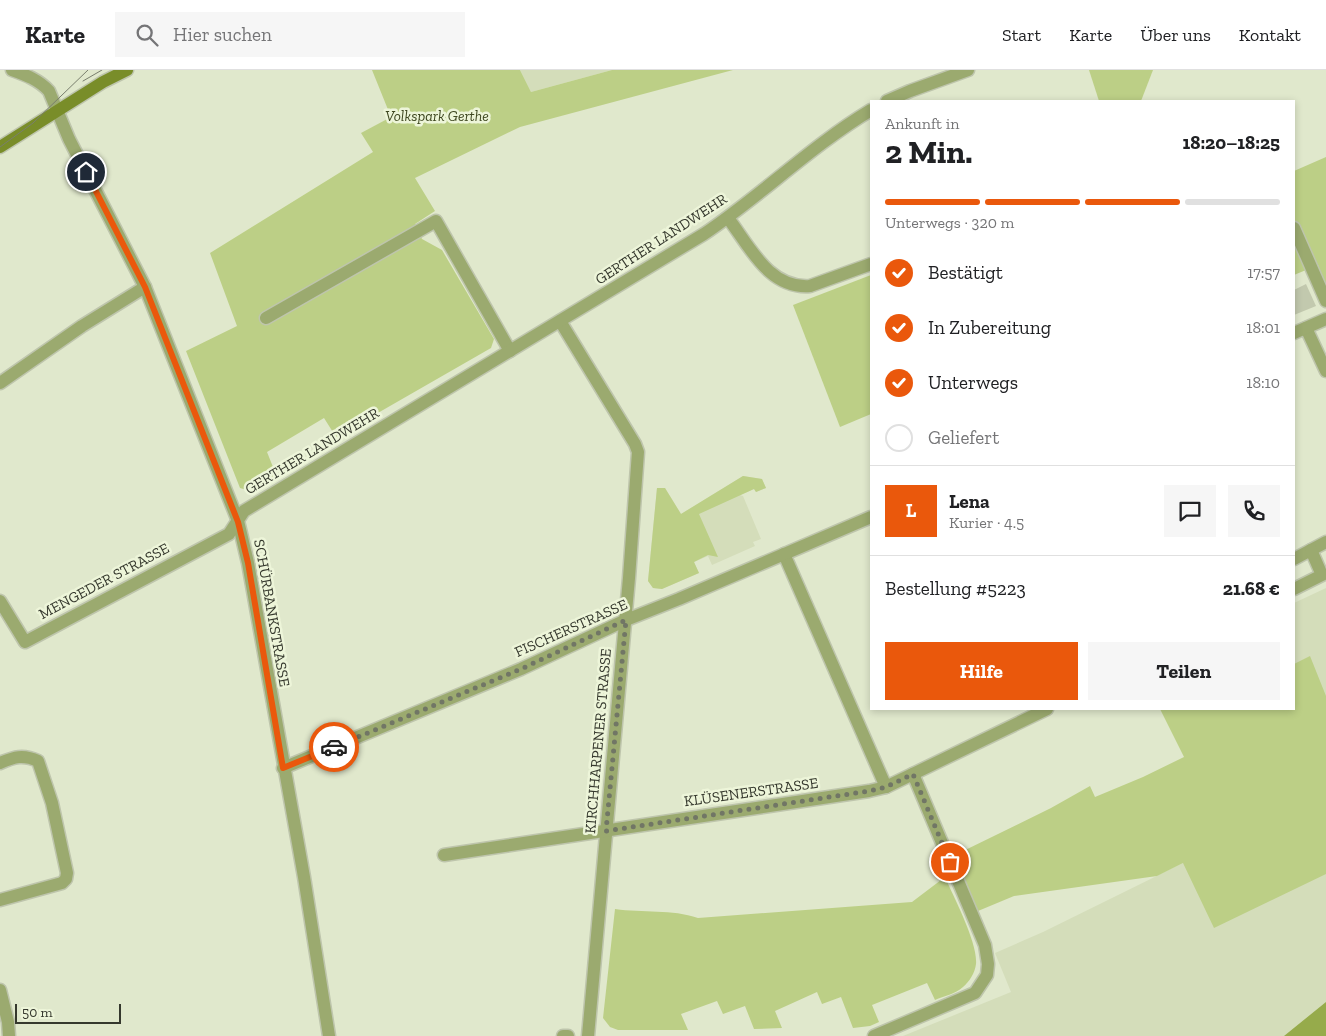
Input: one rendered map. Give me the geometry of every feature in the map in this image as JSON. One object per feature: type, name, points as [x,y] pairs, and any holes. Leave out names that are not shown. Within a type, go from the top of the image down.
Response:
[{"type":"main road","points":[[0,147],[56,111],[127,70]]},
{"type":"street","name":"SCHÜRBANKSTRASSE","points":[[12,70],[44,85],[49,91],[56,111],[145,287],[238,522],[248,563],[283,768],[304,877],[329,1036]]},
{"type":"street","points":[[889,100],[968,70]]},
{"type":"street","name":"GERTHER LANDWEHR","points":[[238,522],[244,511],[728,218],[781,174],[870,111]]},
{"type":"street","points":[[728,218],[769,274],[788,284],[800,287],[810,286],[870,264]]},
{"type":"street","points":[[266,318],[436,221],[510,351]]},
{"type":"street","points":[[1295,230],[1326,301]]},
{"type":"street","points":[[0,383],[82,326],[145,287]]},
{"type":"street","points":[[1295,333],[1326,319]]},
{"type":"street","name":"KIRCHHARPENER STRASSE","points":[[560,321],[635,444],[638,452],[626,620],[588,1036]]},
{"type":"street","points":[[1306,328],[1326,371]]},
{"type":"street","name":"FISCHERSTRASSE","points":[[283,768],[521,669],[626,620],[870,517]]},
{"type":"street","name":"MENGEDER STRASSE","points":[[0,601],[25,642],[229,534],[238,522]]},
{"type":"street","points":[[1295,558],[1326,542]]},
{"type":"street","points":[[1295,588],[1322,575],[1311,550]]},
{"type":"street","points":[[784,554],[886,787]]},
{"type":"street","name":"KLÜSENERSTRASSE","points":[[444,855],[886,787],[1045,710]]},
{"type":"street","points":[[0,763],[16,756],[28,756],[38,761],[52,803],[67,873],[66,879],[62,883],[0,900]]},
{"type":"street","points":[[874,1036],[971,996],[984,981],[988,964],[985,945],[913,774]]},
{"type":"street","points":[[0,990],[8,1022],[9,1036]]},
{"type":"shaded area","points":[[520,70],[612,70],[531,92]]},
{"type":"shaded area","points":[[743,476],[762,479],[766,488],[756,492],[754,489],[740,495],[743,496],[761,539],[753,542],[755,546],[712,565],[708,556],[694,562],[699,573],[662,589],[653,588],[648,581],[657,488],[665,488],[681,514]]},
{"type":"shaded area","points":[[1326,588],[1326,1036],[903,1036],[1011,992],[995,953],[1043,932],[1183,863],[1295,710],[1295,603]]},
{"type":"green space","name":"Volkspark Gerthe","points":[[372,70],[520,70],[531,92],[612,70],[733,70],[520,127],[415,178],[435,211],[415,224],[422,239],[442,250],[494,339],[491,348],[336,437],[324,418],[267,452],[277,477],[254,492],[240,488],[186,351],[237,326],[210,253],[373,152],[361,133],[391,117]]},
{"type":"green space","points":[[1089,70],[1153,70],[1141,100],[1099,100]]},
{"type":"green space","points":[[1326,157],[1326,286],[1318,265],[1295,275],[1295,171]]},
{"type":"green space","points":[[870,275],[870,414],[840,427],[793,305]]},
{"type":"green space","points":[[743,476],[762,479],[766,488],[756,492],[754,489],[699,514],[718,557],[708,555],[694,562],[699,573],[662,589],[653,588],[648,581],[657,488],[665,488],[681,514]]},
{"type":"green space","points":[[1310,656],[1326,696],[1326,874],[1214,928],[1183,863],[1157,876],[1014,896],[978,911],[955,855],[1051,808],[1090,786],[1095,797],[1184,757],[1160,710],[1295,710],[1295,664]]},
{"type":"green space","points":[[945,877],[969,933],[976,955],[976,964],[971,977],[963,987],[953,993],[935,1000],[927,983],[872,1005],[879,1022],[870,1026],[853,1028],[841,997],[822,1004],[817,992],[775,1011],[782,1028],[754,1029],[745,1006],[723,1014],[717,1001],[681,1014],[688,1030],[618,1030],[610,1027],[603,1018],[615,909],[678,913],[698,918],[912,902]]},
{"type":"green space","points":[[1326,1002],[1326,1036],[1284,1036]]},
{"type":"building","points":[[1306,284],[1316,306],[1295,315],[1295,290]]},
{"type":"tram line","points":[[0,147],[33,123],[88,70]]},
{"type":"tram line","points":[[83,81],[102,70]]},
{"type":"way so far","points":[[334,747],[521,669],[626,620],[606,831],[628,826],[869,791],[886,787],[913,774],[950,862]]},
{"type":"route","points":[[86,172],[145,287],[238,522],[248,563],[283,768],[334,747]]}]
